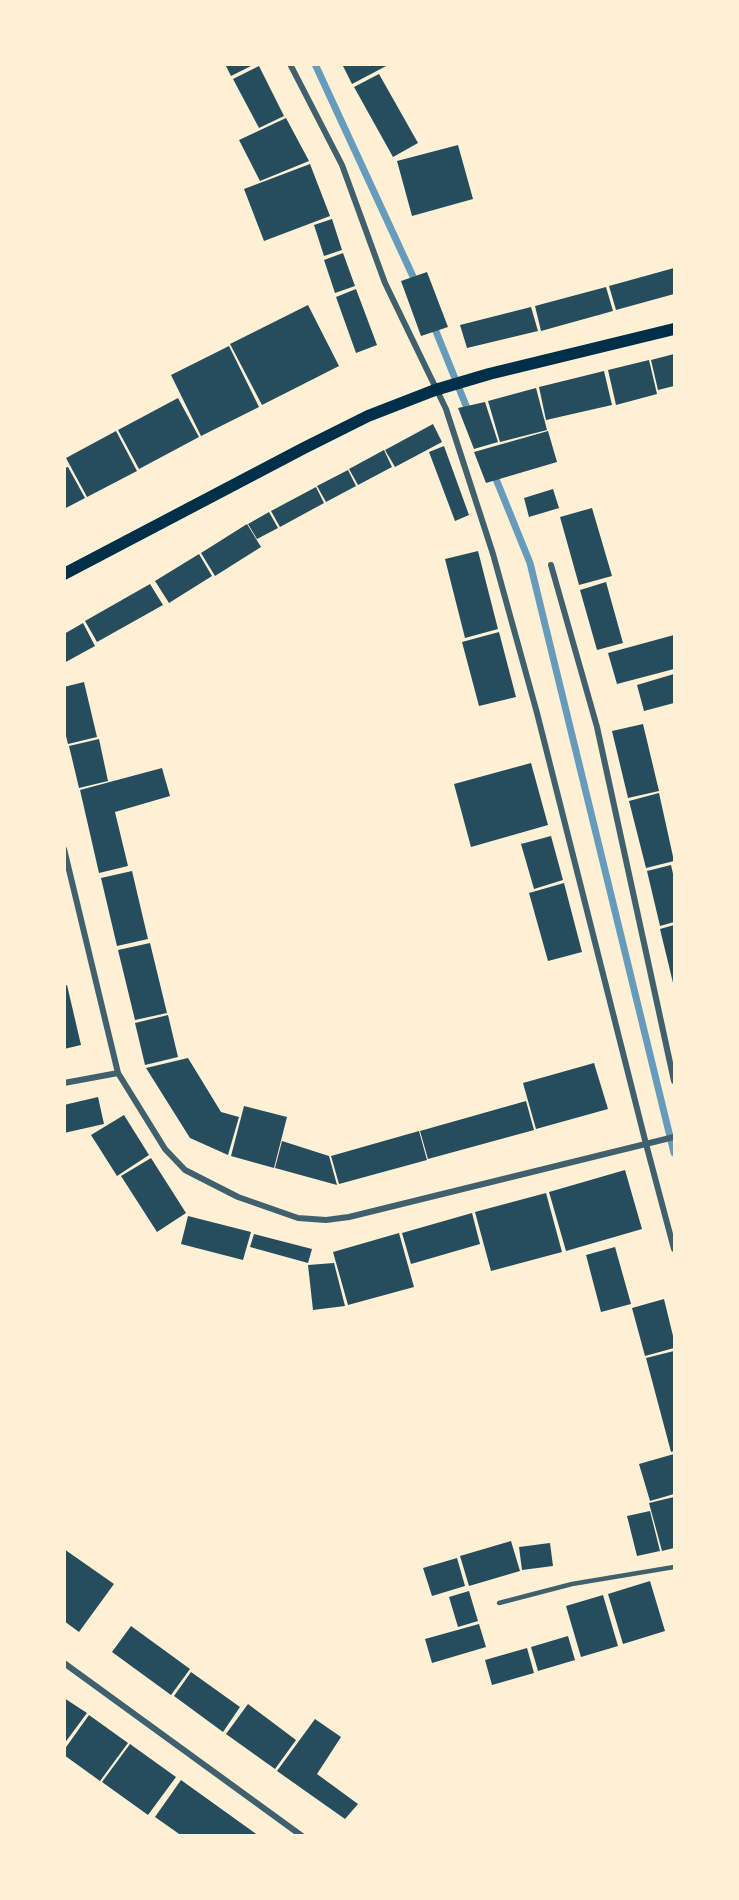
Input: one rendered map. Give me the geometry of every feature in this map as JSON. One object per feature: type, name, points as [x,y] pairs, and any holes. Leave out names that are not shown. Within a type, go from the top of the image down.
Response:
[{"type":"main road","points":[[64,574],[368,416],[435,390],[489,374],[675,329]]},
{"type":"street","points":[[290,64],[342,165],[385,283],[446,409],[493,554],[537,713],[675,1249]]},
{"type":"street","points":[[551,565],[597,727],[675,1081]]},
{"type":"street","points":[[64,849],[118,1073],[165,1149],[185,1170],[238,1197],[298,1218],[326,1220],[349,1217],[675,1137]]},
{"type":"street","points":[[64,1083],[118,1073]]},
{"type":"street","points":[[64,1663],[302,1836]]},
{"type":"lane","points":[[500,1603],[572,1584],[675,1567]]},
{"type":"building","points":[[225,64],[255,64],[231,76]]},
{"type":"building","points":[[342,64],[390,64],[352,84]]},
{"type":"building","points":[[259,66],[284,116],[259,128],[233,79]]},
{"type":"building","points":[[379,74],[418,143],[393,157],[354,87]]},
{"type":"building","points":[[286,118],[309,161],[260,181],[239,140]]},
{"type":"building","points":[[458,145],[473,199],[412,216],[397,161]]},
{"type":"building","points":[[310,164],[330,216],[264,241],[244,189]]},
{"type":"building","points":[[332,219],[342,250],[324,256],[314,225]]},
{"type":"building","points":[[343,253],[355,286],[335,293],[324,260]]},
{"type":"building","points":[[674,268],[674,294],[616,310],[609,286]]},
{"type":"building","points":[[427,272],[448,327],[421,336],[401,281]]},
{"type":"building","points":[[606,287],[613,311],[541,331],[535,306]]},
{"type":"building","points":[[356,289],[377,345],[356,353],[336,297]]},
{"type":"building","points":[[308,305],[339,366],[262,405],[230,344]]},
{"type":"building","points":[[531,307],[538,331],[467,348],[460,325]]},
{"type":"building","points":[[229,346],[259,407],[201,436],[171,375]]},
{"type":"building","points":[[674,354],[674,386],[658,390],[651,360]]},
{"type":"building","points":[[649,360],[657,394],[616,405],[608,370]]},
{"type":"building","points":[[604,371],[612,405],[546,420],[539,387]]},
{"type":"building","points":[[536,388],[547,430],[500,442],[488,401]]},
{"type":"building","points":[[178,398],[199,437],[139,469],[118,430]]},
{"type":"building","points":[[485,402],[498,442],[474,449],[458,408]]},
{"type":"building","points":[[433,424],[442,442],[395,467],[385,450]]},
{"type":"building","points":[[116,431],[137,471],[87,497],[66,458]]},
{"type":"building","points":[[548,431],[557,462],[486,483],[474,452]]},
{"type":"building","points":[[444,446],[469,515],[455,521],[429,452]]},
{"type":"building","points":[[384,450],[392,467],[358,485],[349,469]]},
{"type":"building","points":[[68,467],[85,498],[64,509],[64,468]]},
{"type":"building","points":[[348,470],[356,486],[326,502],[317,486]]},
{"type":"building","points":[[316,487],[324,503],[280,527],[271,511]]},
{"type":"building","points":[[553,489],[559,508],[529,517],[524,498]]},
{"type":"building","points":[[592,508],[612,576],[579,585],[560,517]]},
{"type":"building","points":[[269,512],[278,528],[257,539],[248,524]]},
{"type":"building","points":[[247,524],[261,547],[215,576],[201,553]]},
{"type":"building","points":[[478,551],[498,629],[465,638],[445,559]]},
{"type":"building","points":[[199,554],[212,576],[169,603],[155,581]]},
{"type":"building","points":[[606,582],[623,643],[597,650],[580,590]]},
{"type":"building","points":[[150,584],[163,605],[97,642],[85,621]]},
{"type":"building","points":[[83,623],[95,646],[64,663],[64,634]]},
{"type":"building","points":[[499,632],[516,697],[479,706],[462,642]]},
{"type":"building","points":[[674,635],[674,669],[617,684],[608,653]]},
{"type":"building","points":[[674,674],[674,703],[644,711],[637,685]]},
{"type":"building","points":[[84,682],[97,737],[68,744],[64,728],[64,687]]},
{"type":"building","points":[[643,724],[659,791],[628,798],[612,731]]},
{"type":"building","points":[[99,739],[108,781],[79,788],[69,746]]},
{"type":"building","points":[[531,763],[548,825],[471,847],[454,784]]},
{"type":"building","points":[[162,768],[170,796],[115,812],[128,866],[99,873],[80,790]]},
{"type":"building","points":[[659,793],[674,861],[646,868],[629,801]]},
{"type":"building","points":[[551,836],[563,880],[534,889],[521,844]]},
{"type":"building","points":[[671,865],[674,878],[674,922],[660,926],[647,871]]},
{"type":"building","points":[[132,871],[148,939],[117,946],[101,878]]},
{"type":"building","points":[[564,883],[582,952],[548,961],[529,893]]},
{"type":"building","points":[[674,925],[674,987],[660,929]]},
{"type":"building","points":[[150,943],[167,1013],[135,1020],[118,950]]},
{"type":"building","points":[[67,985],[81,1045],[64,1049],[64,986]]},
{"type":"building","points":[[168,1015],[178,1057],[145,1065],[135,1023]]},
{"type":"building","points":[[188,1058],[221,1112],[239,1117],[228,1155],[190,1138],[146,1068]]},
{"type":"building","points":[[594,1063],[608,1109],[536,1129],[523,1083]]},
{"type":"building","points":[[98,1097],[104,1124],[64,1133],[64,1105]]},
{"type":"building","points":[[526,1101],[534,1130],[428,1159],[420,1131]]},
{"type":"building","points":[[244,1106],[287,1117],[274,1168],[231,1156]]},
{"type":"building","points":[[124,1115],[149,1155],[117,1176],[91,1135]]},
{"type":"building","points":[[419,1131],[427,1160],[339,1184],[331,1156]]},
{"type":"building","points":[[282,1141],[329,1156],[337,1185],[275,1168]]},
{"type":"building","points":[[151,1158],[186,1213],[157,1232],[121,1176]]},
{"type":"building","points":[[625,1170],[642,1229],[566,1251],[549,1192]]},
{"type":"building","points":[[546,1193],[562,1252],[491,1271],[475,1212]]},
{"type":"building","points":[[472,1213],[480,1244],[411,1264],[402,1233]]},
{"type":"building","points":[[188,1216],[251,1232],[243,1260],[181,1244]]},
{"type":"building","points":[[399,1233],[414,1287],[348,1305],[333,1252]]},
{"type":"building","points":[[254,1234],[312,1249],[308,1263],[250,1247]]},
{"type":"building","points":[[615,1247],[631,1304],[601,1312],[586,1255]]},
{"type":"building","points":[[334,1263],[345,1306],[313,1310],[308,1265]]},
{"type":"building","points":[[664,1299],[674,1348],[645,1356],[632,1308]]},
{"type":"building","points":[[674,1351],[674,1451],[671,1452],[646,1358]]},
{"type":"building","points":[[674,1454],[674,1494],[650,1501],[639,1464]]},
{"type":"building","points":[[674,1497],[674,1548],[662,1551],[649,1503]]},
{"type":"building","points":[[650,1511],[660,1551],[637,1556],[627,1516]]},
{"type":"building","points":[[511,1541],[520,1571],[469,1586],[460,1556]]},
{"type":"building","points":[[550,1543],[553,1566],[522,1570],[519,1547]]},
{"type":"building","points":[[64,1549],[114,1584],[79,1632],[64,1621]]},
{"type":"building","points":[[457,1558],[465,1586],[432,1596],[423,1568]]},
{"type":"building","points":[[650,1581],[665,1631],[623,1644],[608,1594]]},
{"type":"building","points":[[469,1591],[478,1621],[458,1627],[449,1597]]},
{"type":"building","points":[[603,1595],[618,1646],[581,1657],[566,1606]]},
{"type":"building","points":[[479,1624],[486,1647],[432,1663],[425,1639]]},
{"type":"building","points":[[131,1626],[190,1669],[171,1695],[112,1652]]},
{"type":"building","points":[[568,1636],[575,1660],[538,1671],[531,1647]]},
{"type":"building","points":[[527,1648],[534,1673],[492,1685],[485,1660]]},
{"type":"building","points":[[191,1672],[240,1707],[223,1732],[174,1696]]},
{"type":"building","points":[[64,1698],[87,1713],[64,1744]]},
{"type":"building","points":[[248,1704],[296,1740],[275,1769],[226,1734]]},
{"type":"building","points":[[89,1715],[128,1743],[100,1781],[64,1755],[64,1750]]},
{"type":"building","points":[[315,1719],[341,1737],[317,1774],[358,1804],[345,1819],[277,1771]]},
{"type":"building","points":[[130,1744],[176,1777],[148,1815],[102,1782]]},
{"type":"building","points":[[181,1780],[259,1836],[182,1836],[155,1817]]},
{"type":"waterway","points":[[315,64],[416,283]]},
{"type":"waterway","points":[[433,324],[469,413]]},
{"type":"waterway","points":[[494,474],[530,563],[674,1153]]}]
